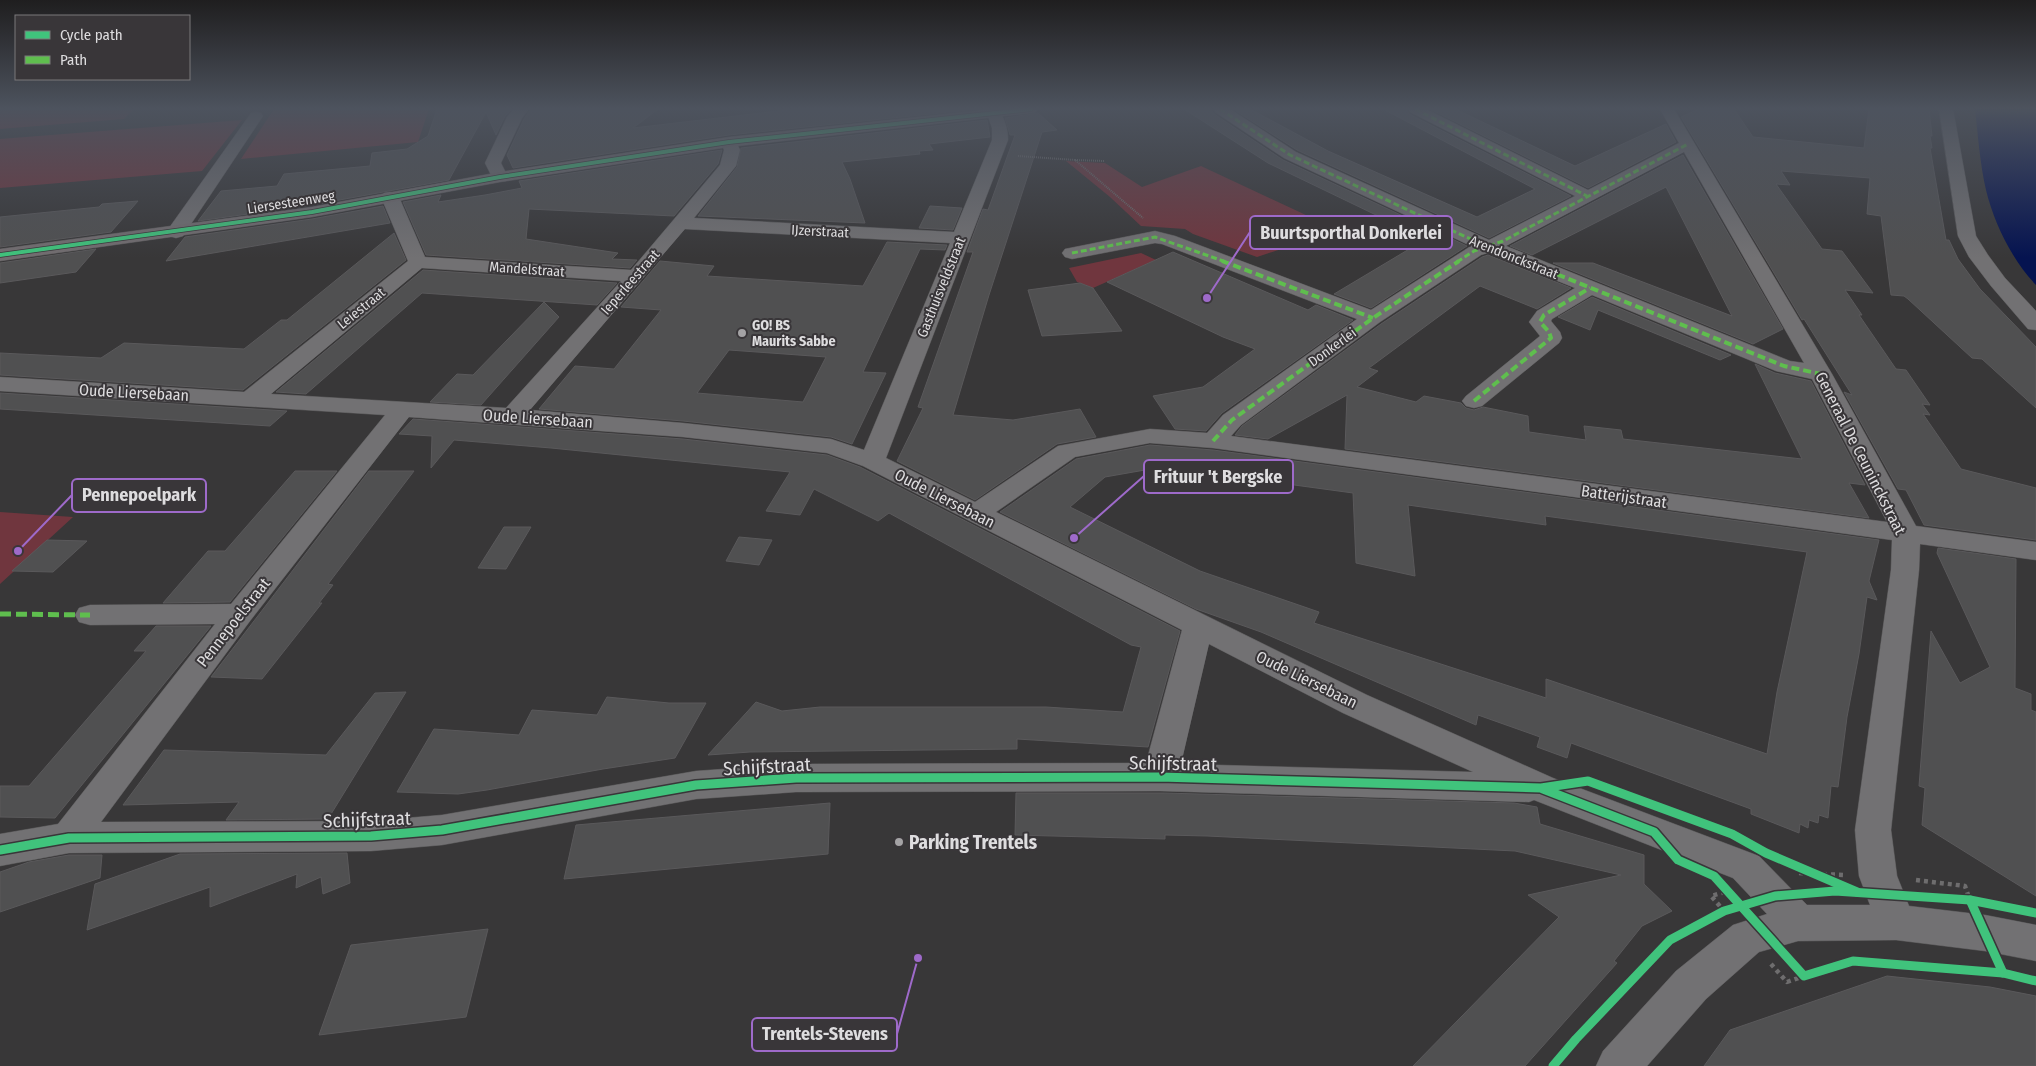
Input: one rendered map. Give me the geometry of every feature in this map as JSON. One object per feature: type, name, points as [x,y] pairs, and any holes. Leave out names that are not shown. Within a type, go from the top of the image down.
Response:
[{"type":"main road","name":"Liersesteenweg","points":[[0,255],[312,212],[500,177],[619,159]]},
{"type":"street","points":[[176,232],[227,159]]},
{"type":"street","points":[[495,159],[493,163],[500,177]]},
{"type":"street","name":"Ieperleestraat","points":[[512,416],[636,276],[728,166],[730,159]]},
{"type":"street","name":"Gasthuisveldstraat","points":[[872,461],[992,159]]},
{"type":"street","name":"Arendonckstraat","points":[[1298,159],[1486,247],[1784,366],[1821,374]]},
{"type":"street","points":[[1513,159],[1587,196]]},
{"type":"street","name":"Donkerlei","points":[[1213,441],[1232,420],[1372,318],[1474,251],[1503,242],[1659,159]]},
{"type":"street","name":"Generaal De Ceuninckstraat","points":[[1697,159],[1821,374],[1906,533],[1905,570],[1873,830],[1878,876],[1896,922]]},
{"type":"street","points":[[1954,159],[1967,236],[1979,257],[1998,282],[2036,324]]},
{"type":"street","points":[[390,198],[418,262]]},
{"type":"street","name":"IJzerstraat","points":[[680,223],[960,238]]},
{"type":"street","points":[[1072,253],[1155,237],[1168,240],[1372,318]]},
{"type":"street","name":"Mandelstraat","points":[[418,262],[636,276]]},
{"type":"street","name":"Leiestraat","points":[[250,399],[418,262]]},
{"type":"street","points":[[1474,401],[1551,338],[1549,332],[1540,322],[1544,315],[1590,288]]},
{"type":"street","name":"Oude Liersebaan","points":[[0,384],[512,416],[683,430],[831,446],[872,461],[1355,704],[1541,788],[1746,867],[1770,914]]},
{"type":"street","name":"Pennepoelstraat","points":[[69,838],[239,614],[402,410]]},
{"type":"street","points":[[975,514],[1067,451],[1150,436],[1213,441]]},
{"type":"street","name":"Batterijstraat","points":[[1213,441],[2036,551]]},
{"type":"street","points":[[90,615],[239,614]]},
{"type":"street","points":[[1160,777],[1198,625]]},
{"type":"street","name":"Schijfstraat","points":[[0,850],[69,838],[371,836],[442,830],[696,785],[796,778],[1160,777],[1541,788]]},
{"type":"street","points":[[1618,1066],[1691,985],[1747,938],[1770,914],[1896,922],[1978,911],[2036,943]]},
{"type":"path","points":[[1054,159],[1104,161]]},
{"type":"path","points":[[1075,160],[1143,217]]},
{"type":"path","points":[[1792,864],[1834,881]]},
{"type":"path","points":[[1724,886],[1770,914],[1804,976],[1813,973]]},
{"type":"path","points":[[1960,899],[1978,911]]},
{"type":"path","points":[[1717,916],[1770,914]]},
{"type":"shaded area","points":[[0,159],[212,159],[202,171],[0,188]]},
{"type":"shaded area","points":[[1980,159],[2036,159],[2036,285],[2019,264],[1999,228],[1989,203]]},
{"type":"shaded area","points":[[1066,161],[1105,163],[1142,187],[1201,166],[1338,230],[1257,257],[1193,234],[1185,229],[1141,226],[1110,197]]},
{"type":"shaded area","points":[[1141,253],[1156,260],[1093,288],[1077,282],[1069,268]]},
{"type":"shaded area","points":[[0,512],[73,517],[0,584]]},
{"type":"building","points":[[371,159],[461,159],[449,180],[312,205],[198,221],[221,191],[277,186],[284,174],[370,166]]},
{"type":"building","points":[[509,159],[574,159],[513,168]]},
{"type":"building","points":[[665,159],[720,159],[718,164],[674,216],[529,209],[526,239],[618,253],[612,259],[637,260],[630,268],[426,255],[403,202],[441,195],[438,202],[485,195],[522,188],[519,181]]},
{"type":"building","points":[[739,159],[874,159],[842,162],[865,223],[698,216],[737,167]]},
{"type":"building","points":[[1006,159],[1033,159],[989,295],[953,415],[1013,420],[1080,409],[1096,437],[1057,444],[975,500],[897,461],[923,408],[918,407],[973,252],[967,252],[983,209],[988,210]]},
{"type":"building","points":[[1261,159],[1281,159],[1467,246],[1371,308],[1334,294],[1421,242],[1428,240]]},
{"type":"building","points":[[1316,159],[1345,159],[1477,217],[1535,189],[1478,159],[1497,159],[1571,196],[1489,238]]},
{"type":"building","points":[[1529,159],[1560,159],[1575,166],[1591,159],[1644,159],[1588,188]]},
{"type":"building","points":[[1676,159],[1685,159],[1783,329],[1753,344],[1553,263],[1593,263],[1732,316],[1666,187],[1532,255],[1510,246]]},
{"type":"building","points":[[1706,159],[1932,159],[1946,240],[1949,240],[1958,259],[1980,289],[2036,347],[2036,408],[1982,359],[1972,358],[1908,299],[1904,296],[1891,295],[1881,216],[1867,214],[1870,178],[1781,171],[1790,185],[1776,184],[1822,249],[1842,251],[1873,293],[1845,290],[1862,315],[1859,315],[1896,369],[1906,370],[1930,405],[1922,404],[1930,415],[1923,414],[1961,469],[2036,488],[2036,540],[1924,525],[1906,490],[1898,489],[1844,392],[1852,395],[1804,319],[1802,320]]},
{"type":"building","points":[[138,201],[111,232],[0,247],[0,217]]},
{"type":"building","points":[[383,206],[390,223],[166,261],[185,237],[312,219]]},
{"type":"building","points":[[930,206],[962,208],[953,230],[919,228]]},
{"type":"building","points":[[394,233],[406,260],[243,390],[0,375],[0,353],[101,358],[124,343],[244,349],[281,320],[287,320]]},
{"type":"building","name":"GO! BS Maurits Sabbe","points":[[887,242],[947,245],[945,250],[920,249],[863,372],[886,373],[852,444],[831,437],[683,421],[539,409],[575,366],[614,369],[661,310],[621,307],[660,261],[714,266],[707,276],[863,286]],"holes":[[[729,350],[826,357],[803,402],[697,393]]]},
{"type":"building","points":[[96,249],[76,272],[0,283],[0,263]]},
{"type":"building","points":[[1173,252],[1308,310],[1316,305],[1353,320],[1222,413],[1206,431],[1175,429],[1153,396],[1203,387],[1255,349],[1223,337],[1107,282]]},
{"type":"building","points":[[1488,255],[1571,288],[1537,309],[1480,286],[1369,368],[1378,371],[1357,387],[1416,402],[1424,396],[1461,403],[1466,408],[1474,410],[1483,407],[1528,416],[1529,432],[1586,440],[1584,426],[1621,430],[1623,439],[1802,459],[1755,364],[1775,373],[1811,381],[1865,485],[1849,483],[1869,518],[1345,449],[1347,395],[1268,439],[1235,435],[1242,426],[1381,324],[1482,257]]},
{"type":"building","points":[[423,270],[617,283],[597,305],[422,293],[306,394],[276,392]]},
{"type":"building","points":[[1080,283],[1093,288],[1122,331],[1042,336],[1028,290]]},
{"type":"building","points":[[1592,297],[1731,355],[1720,360],[1598,310],[1590,330],[1558,317]]},
{"type":"building","points":[[544,302],[559,317],[481,405],[430,402],[457,374],[473,375]]},
{"type":"building","points":[[0,393],[287,411],[270,426],[142,418],[0,409]]},
{"type":"building","points":[[413,419],[683,439],[827,455],[860,467],[1180,631],[1148,747],[1017,739],[1017,749],[750,752],[708,755],[756,702],[782,711],[820,707],[1046,707],[1123,712],[1141,647],[1131,645],[889,513],[878,521],[814,489],[800,515],[766,511],[790,472],[454,440],[431,468],[432,436],[399,434]]},
{"type":"building","points":[[1150,445],[1213,450],[1879,540],[1869,581],[1877,600],[1867,597],[1847,717],[1838,787],[1831,786],[1828,818],[1819,815],[1818,823],[1809,820],[1808,828],[1800,824],[1799,833],[1751,814],[1751,809],[1571,743],[1567,758],[1537,747],[1540,737],[1478,715],[1476,725],[1261,632],[1196,609],[1000,512],[1076,459]],"holes":[[[1162,467],[1353,493],[1356,563],[1415,576],[1408,505],[1546,525],[1545,516],[1807,552],[1777,692],[1767,754],[1546,679],[1546,698],[1314,623],[1319,612],[1200,571],[1070,507],[1105,477]]]},
{"type":"building","points":[[295,471],[337,471],[230,602],[163,603],[208,551],[225,551]]},
{"type":"building","points":[[369,471],[414,471],[328,584],[333,585],[319,603],[322,603],[262,679],[211,677]]},
{"type":"building","points":[[504,527],[531,527],[506,569],[478,568]]},
{"type":"building","points":[[739,537],[772,540],[759,565],[726,561]]},
{"type":"building","points":[[47,540],[87,541],[53,572],[12,571]]},
{"type":"building","points":[[1938,548],[2016,559],[2015,688],[2031,694],[2031,710],[2036,712],[2036,896],[1922,825],[1925,788],[1919,786],[1931,631],[1960,683],[1990,667],[1937,553]]},
{"type":"building","points":[[156,626],[211,626],[55,818],[0,817],[0,786],[29,786],[146,651],[134,651]]},
{"type":"building","points":[[406,692],[328,819],[226,820],[239,802],[123,805],[164,750],[326,755],[375,693]]},
{"type":"building","points":[[607,697],[669,703],[706,703],[675,758],[458,794],[397,792],[434,729],[519,735],[532,710],[597,715]]},
{"type":"building","points":[[1016,793],[1164,793],[1514,803],[1537,807],[1540,824],[1644,855],[1644,884],[1672,911],[1642,926],[1614,961],[1617,963],[1525,1066],[1413,1066],[1559,917],[1528,895],[1621,875],[1515,851],[1207,836],[1165,835],[1165,839],[1015,835]]},
{"type":"building","points":[[830,803],[828,854],[564,879],[576,825]]},
{"type":"building","points":[[347,853],[350,883],[323,894],[321,877],[296,888],[297,874],[210,907],[210,887],[87,930],[95,884],[180,854]]},
{"type":"building","points":[[69,855],[102,855],[100,878],[0,912],[0,872],[29,862]]},
{"type":"building","points":[[488,929],[466,1017],[319,1035],[351,945]]},
{"type":"building","points":[[1887,976],[1990,987],[2036,996],[2036,1066],[1704,1066],[1730,1030]]},
{"type":"marked path","points":[[1298,159],[1466,237],[1784,366],[1821,374]]},
{"type":"marked path","points":[[1513,159],[1587,196]]},
{"type":"marked path","points":[[1213,441],[1232,420],[1373,318],[1474,251],[1503,241],[1660,159]]},
{"type":"marked path","points":[[1072,253],[1155,237],[1168,240],[1373,318]]},
{"type":"marked path","points":[[1474,401],[1551,338],[1549,332],[1540,322],[1544,315],[1590,288]]},
{"type":"marked path","points":[[0,614],[90,615]]},
{"type":"cycle path","points":[[0,255],[312,212],[500,177],[619,159]]},
{"type":"cycle path","points":[[0,850],[69,838],[371,836],[442,830],[696,785],[796,778],[1160,777],[1541,788],[1588,781],[1732,834],[1766,853],[1857,892]]},
{"type":"cycle path","points":[[1543,789],[1654,832],[1678,860],[1714,876],[1804,976],[1853,961],[2003,973],[2036,981]]},
{"type":"cycle path","points":[[1553,1066],[1576,1039],[1670,940],[1724,911],[1775,896],[1835,891],[1970,900],[2036,913]]},
{"type":"cycle path","points":[[1970,900],[2003,973]]},
{"type":"place","name":"Buurtsporthal Donkerlei","points":[[1207,298]]},
{"type":"place","name":"GO! BS Maurits Sabbe","points":[[742,333]]},
{"type":"place","name":"Frituur 't Bergske","points":[[1074,538]]},
{"type":"place","name":"Pennepoelpark","points":[[18,551]]},
{"type":"place","name":"Parking Trentels","points":[[899,842]]},
{"type":"place","name":"Trentels-Stevens","points":[[918,958]]}]
